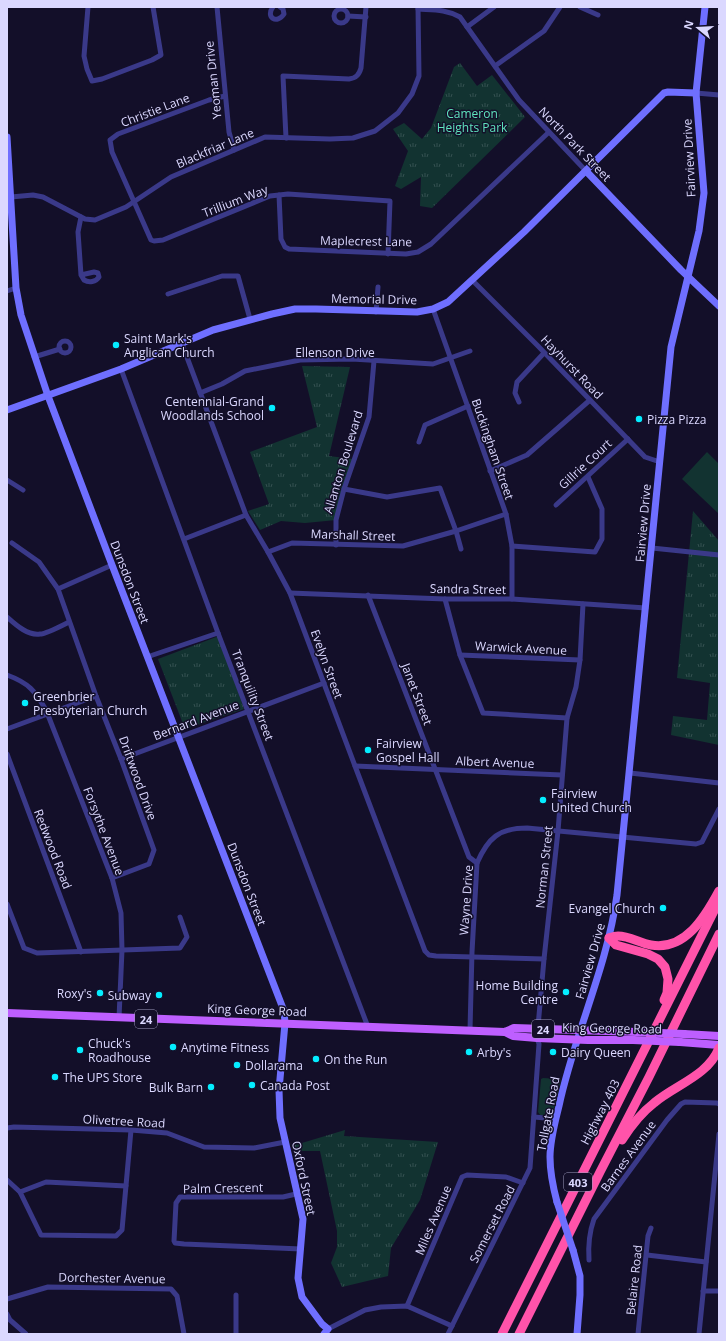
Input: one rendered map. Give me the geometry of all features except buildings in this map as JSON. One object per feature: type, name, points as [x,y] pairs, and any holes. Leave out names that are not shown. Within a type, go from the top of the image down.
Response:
[{"type":"highway","points":[[609,938],[618,936],[652,945],[666,946],[675,944],[689,934],[711,906],[719,891]]},
{"type":"highway","name":"Highway 403","points":[[502,1334],[719,901]]},
{"type":"highway","name":"403","points":[[519,1334],[649,1077],[719,934]]},
{"type":"highway","points":[[609,938],[616,945],[648,954],[658,959],[665,967],[668,979],[667,993],[654,1030]]},
{"type":"highway","points":[[600,1172],[607,1164],[640,1114],[655,1102],[701,1072],[712,1061],[719,1048]]},
{"type":"main road","name":"Fairview Drive","points":[[578,1040],[609,938],[614,915],[630,773],[671,347],[699,232],[704,193],[696,93],[705,7]]},
{"type":"main road","name":"Memorial Drive","points":[[7,410],[121,369],[213,330],[250,319],[295,309],[376,312],[417,312],[433,310],[448,302],[524,232],[664,93],[696,93]]},
{"type":"main road","name":"Dunsdon Street","points":[[7,137],[11,197],[11,242],[16,288],[21,315],[34,357],[178,738],[282,1004],[285,1023]]},
{"type":"main road","name":"North Park Street","points":[[586,171],[688,277],[719,306]]},
{"type":"main road","name":"King George Road","points":[[7,1013],[470,1030],[505,1032],[513,1036],[538,1041],[633,1040],[719,1045]]},
{"type":"main road","name":"Oxford Street","points":[[285,1023],[278,1090],[280,1118],[296,1194],[303,1219],[298,1278],[302,1297],[326,1331]]},
{"type":"main road","name":"King George Road","points":[[505,1032],[514,1028],[719,1036]]},
{"type":"main road","name":"Tollgate Road","points":[[577,1334],[580,1276],[551,1179],[550,1156],[556,1119],[565,1080],[578,1040]]},
{"type":"street","points":[[88,7],[84,56],[92,81],[102,79],[152,60],[161,55],[152,7]]},
{"type":"street","name":"Yeoman Drive","points":[[217,7],[229,132],[234,150]]},
{"type":"street","points":[[273,7],[270,10],[270,15],[277,20],[284,14],[280,7]]},
{"type":"street","points":[[286,138],[283,76],[349,79],[358,75],[361,68],[366,7]]},
{"type":"street","points":[[467,26],[494,7]]},
{"type":"street","points":[[495,66],[544,31],[560,7]]},
{"type":"street","points":[[580,7],[598,15]]},
{"type":"street","name":"North Park Street","points":[[418,8],[444,10],[453,12],[460,16],[519,100],[586,171]]},
{"type":"street","name":"Blackfriar Lane","points":[[11,197],[33,195],[43,197],[81,217],[90,220],[100,219],[126,207],[171,178],[265,138],[353,138],[375,131],[398,113],[412,94],[419,76],[418,8]]},
{"type":"street","points":[[348,16],[366,17]]},
{"type":"street","points":[[696,93],[719,95]]},
{"type":"street","name":"Christie Lane","points":[[134,201],[112,152],[110,140],[118,134],[209,100],[225,96]]},
{"type":"street","name":"Maplecrest Lane","points":[[279,195],[282,239],[286,247],[293,250],[388,254],[414,253],[428,247],[549,132]]},
{"type":"street","name":"Trillium Way","points":[[134,201],[149,237],[154,241],[159,242],[270,196],[288,194],[390,201],[388,254]]},
{"type":"street","points":[[80,275],[78,232],[81,217]]},
{"type":"street","points":[[168,294],[222,276],[238,276],[250,319]]},
{"type":"street","name":"Hayhurst Road","points":[[472,280],[645,457],[660,462]]},
{"type":"street","points":[[376,312],[378,287]]},
{"type":"street","points":[[7,291],[16,288]]},
{"type":"street","name":"Buckingham Street","points":[[433,310],[506,514],[512,546],[512,599]]},
{"type":"street","name":"Evelyn Street","points":[[182,344],[246,515],[268,552],[290,594],[426,951],[430,955],[436,956],[544,959]]},
{"type":"street","points":[[34,357],[60,349]]},
{"type":"street","name":"Ellenson Drive","points":[[200,393],[222,384],[245,371],[300,360],[352,359],[433,364],[470,351]]},
{"type":"street","points":[[519,402],[515,393],[517,382],[544,353]]},
{"type":"street","name":"Allanton Boulevard","points":[[336,545],[336,520],[344,489],[369,416],[374,361]]},
{"type":"street","name":"Tranquility Street","points":[[121,369],[218,632],[368,1027]]},
{"type":"street","points":[[490,471],[527,455],[590,400]]},
{"type":"street","points":[[419,442],[425,425],[468,406]]},
{"type":"street","name":"Gillrie Court","points":[[556,505],[628,439]]},
{"type":"street","points":[[512,546],[595,552],[602,539],[602,509],[588,477]]},
{"type":"street","points":[[7,480],[23,490]]},
{"type":"street","points":[[344,489],[387,497],[440,488],[461,549]]},
{"type":"street","name":"Marshall Street","points":[[268,552],[292,543],[403,546],[456,531],[506,514]]},
{"type":"street","points":[[184,539],[246,515]]},
{"type":"street","name":"Driftwood Drive","points":[[12,543],[39,562],[58,589],[96,696],[154,850],[150,864],[112,878]]},
{"type":"street","points":[[652,548],[719,555]]},
{"type":"street","points":[[58,589],[112,565]]},
{"type":"street","name":"Sandra Street","points":[[290,594],[368,595],[445,599],[512,599],[646,608]]},
{"type":"street","name":"Janet Street","points":[[368,595],[469,857],[477,863]]},
{"type":"street","points":[[445,599],[460,655],[482,713],[567,718]]},
{"type":"street","name":"Norman Street","points":[[538,1041],[537,1029],[558,831],[567,718],[576,687],[580,660],[583,604]]},
{"type":"street","points":[[7,617],[28,632],[40,634],[70,622]]},
{"type":"street","points":[[147,657],[218,632]]},
{"type":"street","name":"Warwick Avenue","points":[[460,655],[580,660]]},
{"type":"street","name":"Forsythe Avenue","points":[[7,675],[19,680],[35,692],[47,713],[112,878],[122,913],[119,1018]]},
{"type":"street","name":"Bernard Avenue","points":[[121,759],[324,683]]},
{"type":"street","points":[[7,729],[96,696]]},
{"type":"street","name":"Redwood Road","points":[[7,754],[81,952]]},
{"type":"street","name":"Albert Avenue","points":[[355,766],[562,775]]},
{"type":"street","points":[[630,773],[719,783]]},
{"type":"street","name":"Wayne Drive","points":[[470,1030],[477,863],[482,851],[491,839],[501,832],[514,828],[527,828],[696,844],[702,842],[719,809]]},
{"type":"street","points":[[7,904],[24,948],[36,953],[180,948],[187,937],[180,917]]},
{"type":"street","name":"Somerset Road","points":[[448,1334],[530,1168],[538,1041]]},
{"type":"street","name":"Barnes Avenue","points":[[589,1260],[589,1233],[594,1219],[667,1120],[681,1104],[685,1102],[719,1104]]},
{"type":"street","points":[[534,1117],[556,1119]]},
{"type":"street","name":"Olivetree Road","points":[[7,1128],[130,1130],[167,1133],[204,1147],[254,1148],[285,1142]]},
{"type":"street","points":[[7,1180],[20,1192],[42,1235],[116,1236],[122,1230],[130,1130]]},
{"type":"street","points":[[699,1334],[719,1134]]},
{"type":"street","name":"Miles Avenue","points":[[407,1306],[462,1177],[467,1175],[506,1177],[523,1183]]},
{"type":"street","points":[[20,1192],[46,1182],[126,1186]]},
{"type":"street","name":"Palm Crescent","points":[[296,1194],[283,1197],[180,1196],[176,1203],[174,1241],[175,1243],[184,1244],[301,1249]]},
{"type":"street","name":"Belaire Road","points":[[638,1334],[648,1236],[651,1228]]},
{"type":"street","points":[[647,1255],[706,1262]]},
{"type":"street","name":"Dorchester Avenue","points":[[7,1299],[48,1287],[171,1290],[177,1296],[184,1334]]},
{"type":"street","points":[[703,1291],[719,1291]]},
{"type":"street","points":[[236,1296],[236,1334]]},
{"type":"street","points":[[326,1331],[365,1310],[381,1307],[407,1306],[452,1326]]},
{"type":"street","points":[[7,1314],[10,1320],[26,1334]]},
{"type":"green space","name":"Cameron Heights Park","points":[[460,63],[477,86],[492,75],[525,117],[432,208],[420,206],[421,177],[401,189],[395,186],[408,151],[393,129],[404,123],[422,139],[431,128],[454,67]]},
{"type":"green space","points":[[302,366],[350,367],[329,456],[353,459],[336,520],[305,523],[281,521],[260,530],[248,511],[269,504],[250,452],[317,427]]},
{"type":"green space","points":[[707,452],[719,464],[719,514],[682,479]]},
{"type":"green space","points":[[693,511],[719,541],[719,745],[671,735],[673,716],[707,720],[710,683],[677,678]]},
{"type":"green space","points":[[219,636],[244,709],[185,729],[158,659]]},
{"type":"green space","points":[[541,1079],[561,1079],[551,1116],[540,1115],[538,1112]]},
{"type":"green space","points":[[345,1130],[344,1136],[438,1142],[420,1200],[391,1248],[388,1276],[342,1287],[331,1263],[337,1247],[337,1231],[320,1151],[294,1151],[292,1146]]},
{"type":"place","name":"Saint Mark's Anglican Church","points":[[116,345]]},
{"type":"place","name":"Centennial-Grand Woodlands School","points":[[272,408]]},
{"type":"place","name":"Pizza Pizza","points":[[639,419]]},
{"type":"place","name":"Greenbrier Presbyterian Church","points":[[25,703]]},
{"type":"place","name":"Fairview Gospel Hall","points":[[368,750]]},
{"type":"place","name":"Fairview United Church","points":[[543,800]]},
{"type":"place","name":"Evangel Church","points":[[663,908]]},
{"type":"place","name":"Home Building Centre","points":[[566,992]]},
{"type":"place","name":"Roxy's","points":[[100,993]]},
{"type":"place","name":"Subway","points":[[159,995]]},
{"type":"place","name":"Anytime Fitness","points":[[173,1047]]},
{"type":"place","name":"Chuck's Roadhouse","points":[[80,1050]]},
{"type":"place","name":"Arby's","points":[[469,1052]]},
{"type":"place","name":"Dairy Queen","points":[[553,1052]]},
{"type":"place","name":"On the Run","points":[[316,1059]]},
{"type":"place","name":"Dollarama","points":[[237,1065]]},
{"type":"place","name":"The UPS Store","points":[[55,1077]]},
{"type":"place","name":"Canada Post","points":[[252,1085]]},
{"type":"place","name":"Bulk Barn","points":[[211,1087]]}]
